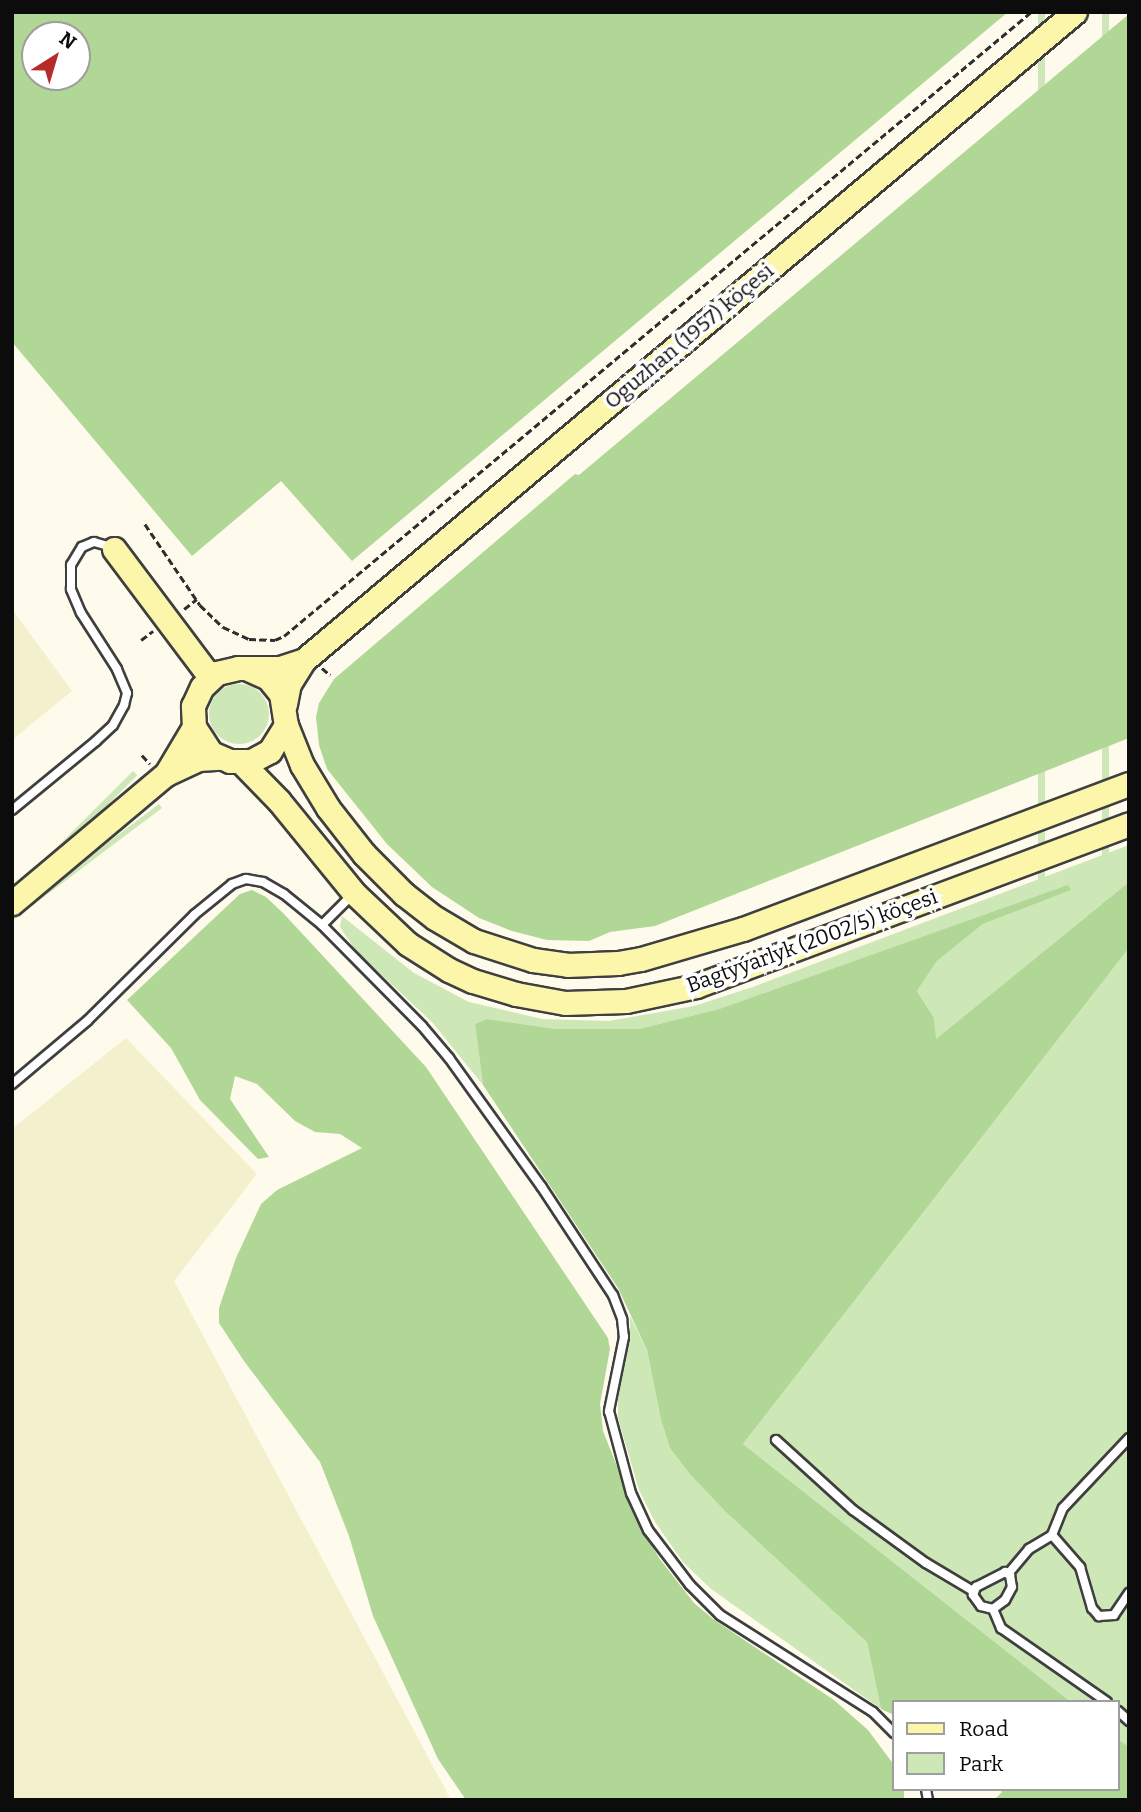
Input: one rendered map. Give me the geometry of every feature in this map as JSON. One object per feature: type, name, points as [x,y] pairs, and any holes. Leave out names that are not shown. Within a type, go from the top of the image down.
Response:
[{"type":"street","name":"Oguzhan (1957) köçesi","points":[[12,903],[166,774],[198,759],[230,760],[270,751],[285,714],[289,684],[304,660],[1075,12]]},
{"type":"street","points":[[114,549],[211,678]]},
{"type":"street","name":"Oguzhan (1957) köçesi","points":[[166,774],[194,727],[196,696],[211,678],[238,668],[280,668],[304,660]]},
{"type":"street","points":[[248,669],[268,678],[285,714]]},
{"type":"street","name":"Bagtyýarlyk (2002/5) köçesi","points":[[285,714],[302,765],[328,808],[364,854],[404,894],[435,918],[474,941],[533,960],[567,965],[609,964],[641,958],[743,929],[1129,784]]},
{"type":"street","points":[[194,727],[204,746],[230,760]]},
{"type":"street","name":"Bagtyýarlyk (2002/5) köçesi","points":[[230,760],[279,801],[354,893],[408,944],[449,970],[473,981],[547,1001],[605,1003],[679,991],[709,982],[1129,824]]},
{"type":"lane","points":[[12,810],[96,741],[113,725],[124,705],[127,693],[117,668],[81,612],[71,589],[71,565],[82,547],[94,542],[114,549]]},
{"type":"lane","points":[[12,1084],[87,1021],[194,915],[232,884],[246,879],[263,882],[284,894],[322,925],[422,1026],[449,1058],[541,1186],[613,1294],[622,1319],[624,1337],[609,1411],[631,1493],[648,1530],[690,1584],[720,1615],[873,1712],[892,1731]]},
{"type":"lane","points":[[322,925],[354,893]]},
{"type":"lane","points":[[973,1591],[987,1580],[1007,1574],[1028,1549],[1052,1535],[1063,1508],[1129,1438]]},
{"type":"lane","points":[[776,1440],[853,1510],[936,1569],[973,1591],[981,1606],[993,1609]]},
{"type":"lane","points":[[1052,1535],[1080,1567],[1092,1608],[1099,1616],[1114,1615],[1129,1593]]},
{"type":"lane","points":[[993,1609],[1010,1593],[1012,1580],[1007,1574]]},
{"type":"lane","points":[[993,1609],[1001,1628],[1104,1700]]},
{"type":"path","points":[[145,524],[200,605],[217,622],[249,639],[275,640],[284,636],[1031,12]]},
{"type":"shaded area","points":[[12,609],[72,691],[12,740]]},
{"type":"shaded area","points":[[126,1038],[257,1174],[174,1281],[451,1800],[12,1800],[12,1129]]},
{"type":"green space","points":[[12,12],[1008,12],[352,561],[281,481],[192,556],[12,342]]},
{"type":"green space","points":[[1038,12],[1045,12],[1045,958],[1038,958]]},
{"type":"green space","points":[[1102,12],[1109,12],[1109,1006],[1102,1006]]},
{"type":"green space","points":[[1129,14],[1129,738],[655,926],[610,932],[589,941],[547,940],[512,931],[479,918],[432,887],[387,844],[327,769],[319,745],[316,717],[319,703],[334,679],[575,474],[579,475]]},
{"type":"green space","points":[[239,684],[260,693],[269,714],[260,735],[239,744],[218,735],[209,714],[218,693]]},
{"type":"green space","points":[[133,771],[137,775],[26,887],[21,883]]},
{"type":"green space","points":[[159,804],[162,808],[12,921],[12,915]]},
{"type":"green space","points":[[1129,845],[1129,882],[935,1040],[934,1018],[917,991],[937,961],[983,924],[1070,890],[1068,886],[719,1009],[639,1029],[556,1029],[487,1019],[475,1024],[483,1085],[432,1022],[356,951],[340,927],[342,916],[414,973],[469,1002],[542,1019],[609,1021],[694,1006],[753,987]]},
{"type":"green space","points":[[1129,882],[1129,948],[743,1444],[1068,1700],[892,1700],[892,1714],[881,1709],[867,1642],[725,1511],[670,1448],[661,1420],[647,1350],[618,1288],[483,1085],[475,1024],[487,1019],[556,1029],[639,1029],[719,1009],[1068,885],[1071,890],[983,924],[937,961],[917,991],[934,1018],[936,1039]]},
{"type":"green space","points":[[252,890],[266,897],[426,1067],[608,1338],[610,1349],[600,1404],[603,1431],[642,1529],[659,1558],[694,1603],[713,1619],[834,1700],[868,1730],[892,1762],[892,1791],[904,1791],[904,1800],[466,1800],[438,1759],[373,1616],[349,1536],[320,1462],[244,1361],[219,1323],[219,1308],[236,1258],[261,1204],[277,1190],[362,1148],[340,1134],[315,1132],[295,1121],[257,1084],[235,1076],[230,1099],[269,1157],[258,1159],[200,1100],[171,1048],[127,1000],[240,894]]},
{"type":"green space","points":[[1129,948],[1129,1747],[1120,1740],[1120,1700],[1068,1700],[743,1444]]},
{"type":"green space","points":[[630,1316],[647,1350],[661,1420],[670,1448],[867,1642],[881,1709],[711,1589],[683,1562],[655,1522],[639,1490],[618,1418],[618,1399],[630,1335]]},
{"type":"green space","points":[[1120,1740],[1129,1747],[1129,1800],[994,1800],[1002,1792],[1120,1791]]}]
